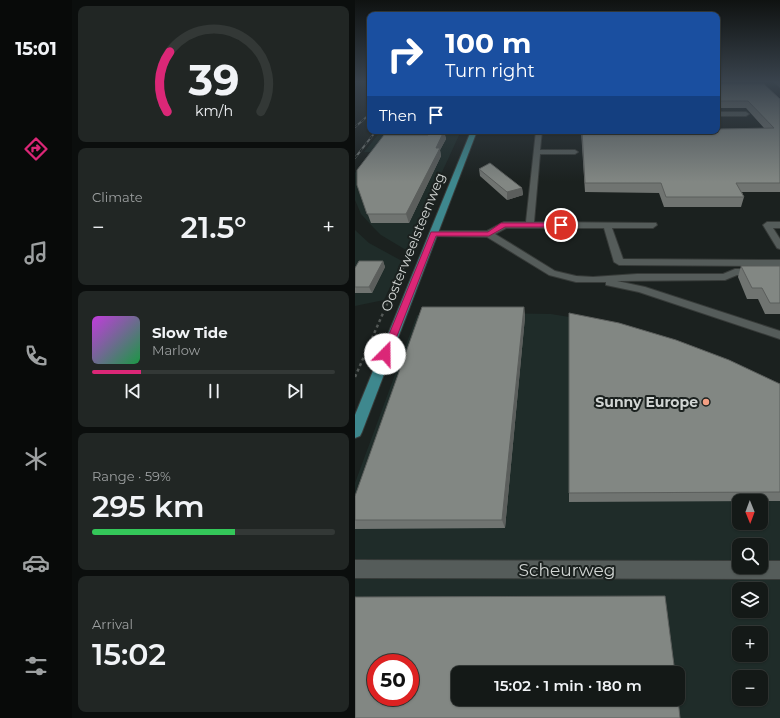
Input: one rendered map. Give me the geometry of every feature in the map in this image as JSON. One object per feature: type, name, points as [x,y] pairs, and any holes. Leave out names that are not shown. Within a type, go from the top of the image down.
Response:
[{"type":"main road","name":"Oosterweelsteenweg","points":[[355,432],[473,134]]},
{"type":"street","points":[[530,225],[539,134]]},
{"type":"street","points":[[537,152],[575,152]]},
{"type":"street","points":[[434,234],[489,234],[504,225],[653,225]]},
{"type":"street","points":[[607,225],[619,262],[780,262]]},
{"type":"street","points":[[780,225],[767,225],[780,246]]},
{"type":"street","points":[[489,234],[552,273],[576,279],[593,280],[641,289],[780,335]]},
{"type":"street","points":[[593,280],[637,277],[725,277],[735,272],[780,272]]},
{"type":"street","name":"Scheurweg","points":[[355,569],[780,570]]},
{"type":"path","points":[[355,377],[435,194]]},
{"type":"shaded area","points":[[379,134],[460,134],[406,250],[381,235],[361,214],[355,200],[355,173],[370,152],[364,152]]},
{"type":"shaded area","points":[[355,230],[369,243],[402,261],[384,300],[355,306]]},
{"type":"shaded area","points":[[488,313],[551,314],[600,322],[780,388],[780,718],[355,718],[355,483],[417,315]]},
{"type":"building","points":[[762,116],[780,116],[780,183],[736,183],[744,197],[666,197],[661,183],[585,183],[582,134],[720,134],[720,129],[774,128]]},
{"type":"building","points":[[443,134],[436,148],[440,148],[406,214],[367,214],[357,185],[357,170],[384,135]]},
{"type":"building","points":[[490,163],[522,188],[507,192],[479,169]]},
{"type":"building","points":[[359,261],[383,261],[369,287],[355,287],[355,268]]},
{"type":"building","points":[[741,266],[780,266],[780,303],[770,303],[762,288],[752,288]]},
{"type":"building","points":[[422,307],[524,307],[502,520],[355,520],[355,496]]},
{"type":"building","points":[[569,313],[619,323],[676,340],[729,360],[780,384],[780,492],[569,493]]},
{"type":"building","points":[[665,596],[674,666],[451,666],[451,706],[679,706],[680,718],[355,718],[355,597]]},
{"type":"railway","points":[[355,127],[367,117]]},
{"type":"railway","points":[[355,158],[374,134]]},
{"type":"place","name":"Sunny Europe","points":[[706,402]]},
{"type":"route","points":[[385,354],[434,234],[489,234],[504,225],[561,225]]}]
